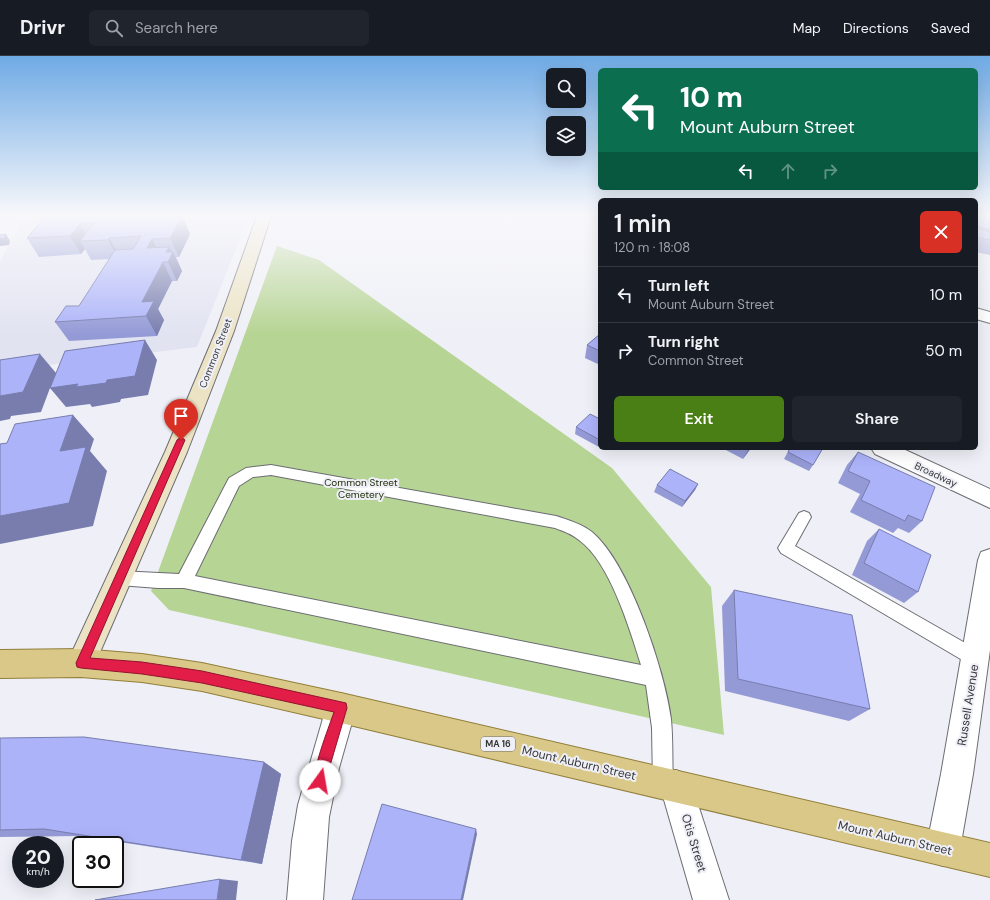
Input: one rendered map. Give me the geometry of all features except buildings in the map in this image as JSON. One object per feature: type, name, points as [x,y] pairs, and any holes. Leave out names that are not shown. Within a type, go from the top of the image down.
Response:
[{"type":"main road","name":"Common Street","points":[[81,663],[176,452],[225,331],[251,255]]},
{"type":"main road","name":"Mount Auburn Street","points":[[0,664],[81,663],[142,668],[202,677],[670,784],[990,860]]},
{"type":"street","points":[[978,314],[990,318]]},
{"type":"street","name":"Broadway","points":[[886,450],[990,499]]},
{"type":"street","name":"Russell Avenue","points":[[943,850],[957,774],[990,560]]},
{"type":"street","points":[[305,900],[314,806],[326,756],[341,708]]},
{"type":"street","name":"Otis Street","points":[[670,784],[711,900]]},
{"type":"lane","points":[[184,581],[234,482],[241,476],[261,470],[271,470],[556,522],[571,528],[587,537],[599,550],[610,567],[642,638],[653,677],[661,718],[670,784]]},
{"type":"lane","points":[[804,517],[786,548],[975,658]]},
{"type":"lane","points":[[119,578],[184,581],[653,677]]},
{"type":"shaded area","points":[[3,255],[233,255],[197,347],[0,371],[0,262]]},
{"type":"green space","name":"Common Street Cemetery","points":[[274,255],[305,255],[319,260],[612,468],[711,587],[724,735],[169,610],[151,591]]},
{"type":"route","points":[[181,440],[81,663],[142,668],[202,677],[341,708],[320,781]]}]
